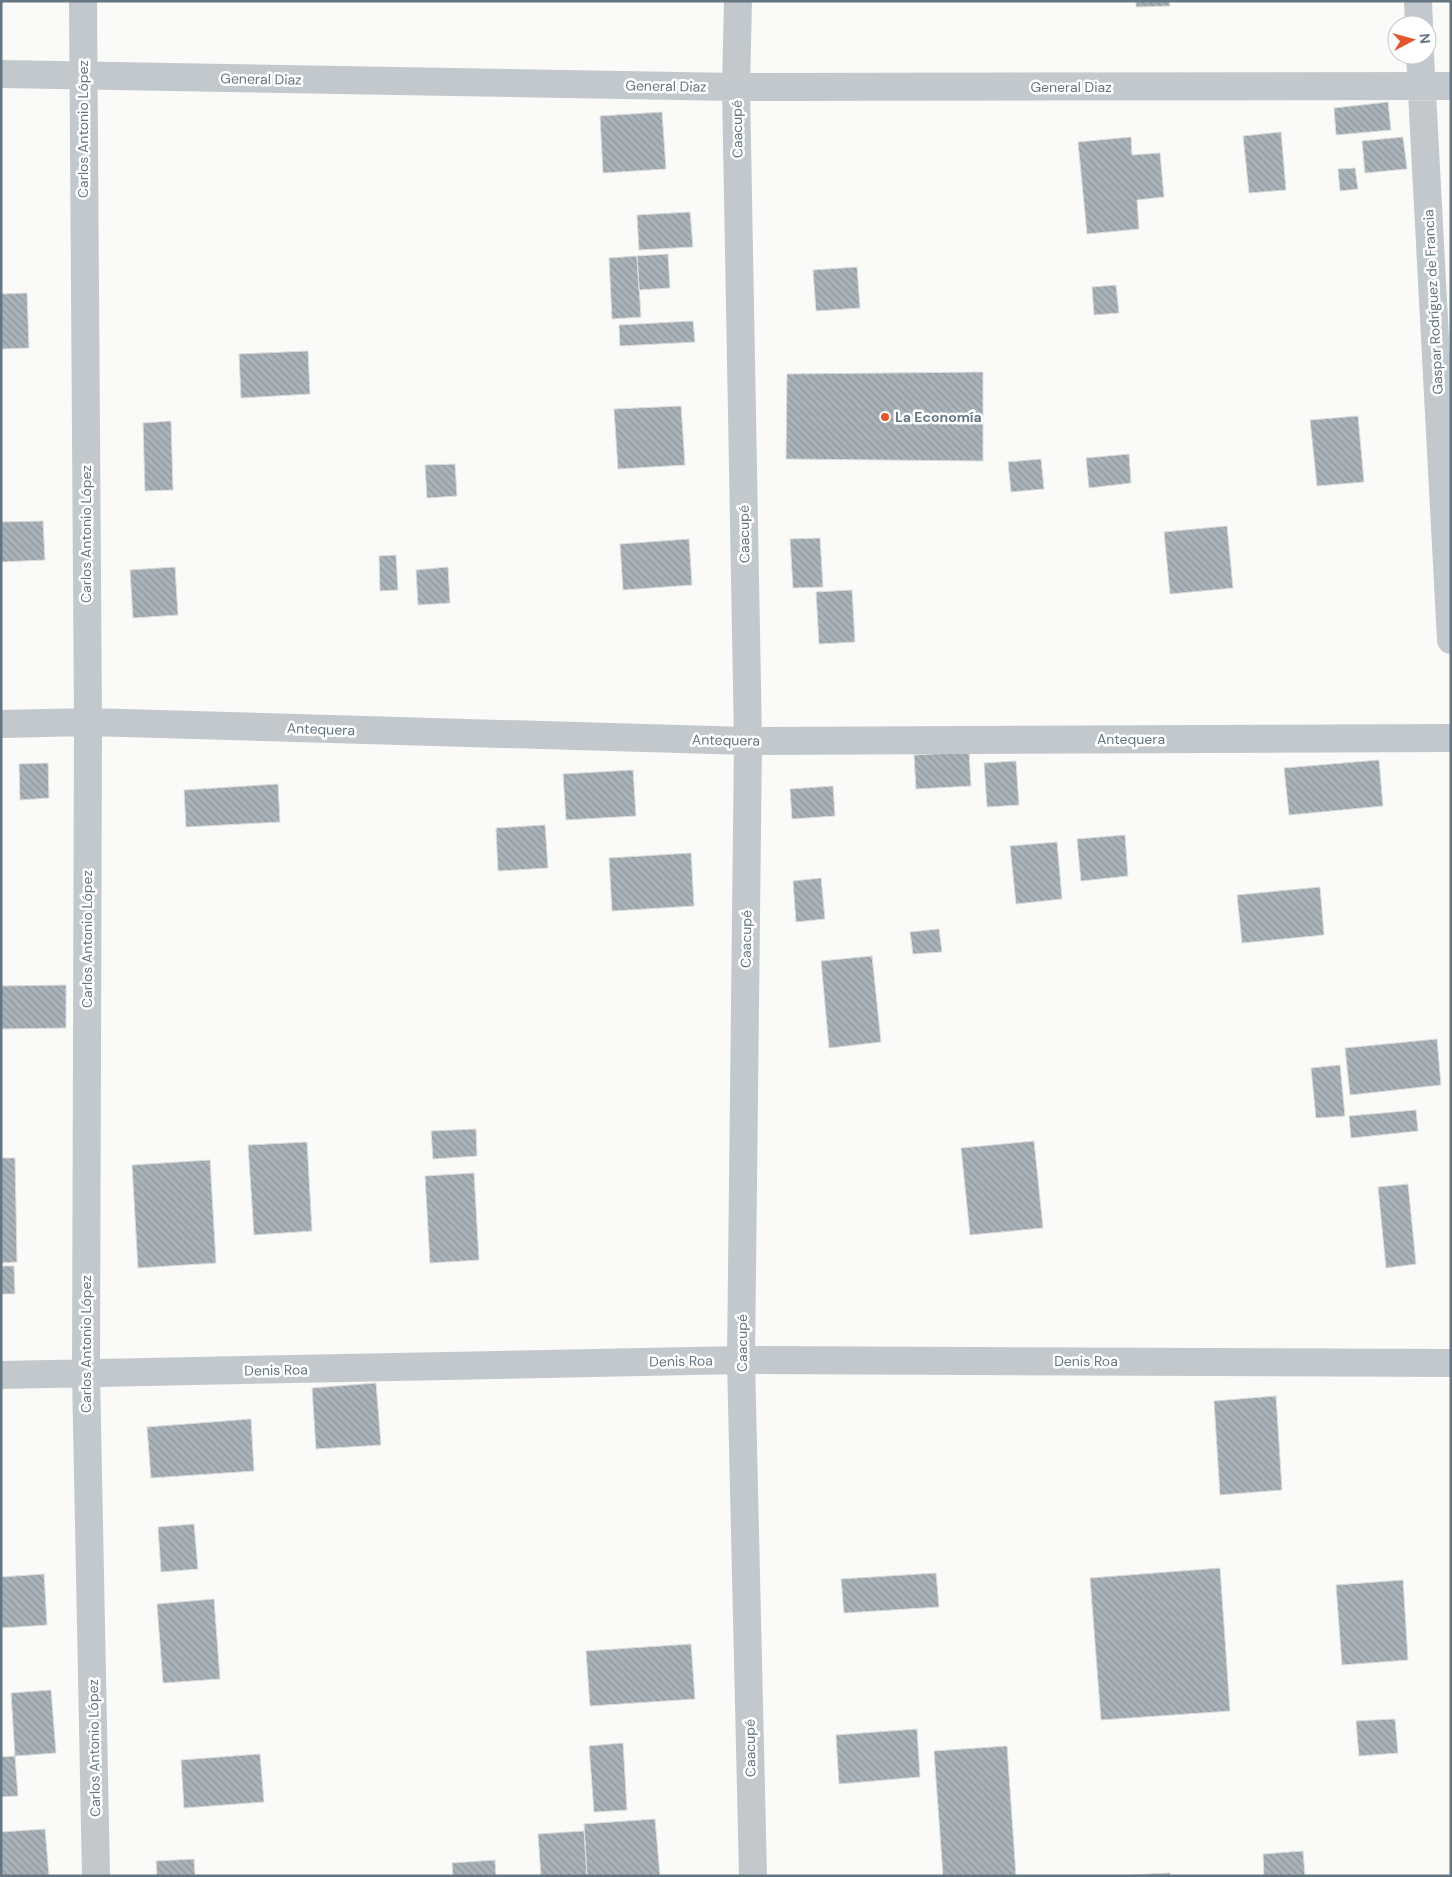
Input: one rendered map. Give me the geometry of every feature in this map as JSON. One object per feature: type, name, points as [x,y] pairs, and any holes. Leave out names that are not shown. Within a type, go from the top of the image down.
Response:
[{"type":"street","name":"Carlos Antonio López","points":[[82,1],[88,722],[86,1374],[96,1876]]},
{"type":"street","name":"Caacupé","points":[[738,1],[736,87],[748,741],[741,1360],[753,1876]]},
{"type":"street","points":[[1418,1],[1419,15]]},
{"type":"street","name":"Gaspar Rodríguez de Francia","points":[[1420,65],[1451,640]]},
{"type":"street","name":"General Diaz","points":[[1,74],[736,87],[1451,86]]},
{"type":"street","name":"Antequera","points":[[1,724],[88,722],[748,741],[1451,738]]},
{"type":"street","name":"Denis Roa","points":[[1,1375],[741,1360],[1451,1363]]},
{"type":"building","points":[[1136,1],[1169,1],[1170,6],[1136,7]]},
{"type":"building","points":[[1388,102],[1391,130],[1336,135],[1334,108]]},
{"type":"building","points":[[662,112],[666,169],[603,173],[600,116]]},
{"type":"building","points":[[1281,132],[1286,190],[1249,193],[1243,136]]},
{"type":"building","points":[[1131,137],[1132,155],[1160,153],[1164,197],[1137,200],[1139,229],[1087,234],[1078,142]]},
{"type":"building","points":[[1403,137],[1407,169],[1365,173],[1362,141]]},
{"type":"building","points":[[1355,168],[1358,189],[1340,191],[1338,169]]},
{"type":"building","points":[[690,212],[693,247],[639,250],[637,215]]},
{"type":"building","points":[[668,254],[670,288],[639,290],[637,256]]},
{"type":"building","points":[[637,256],[641,317],[612,319],[609,258]]},
{"type":"building","points":[[857,267],[860,308],[816,311],[813,270]]},
{"type":"building","points":[[1116,285],[1119,313],[1094,315],[1092,287]]},
{"type":"building","points":[[27,293],[29,348],[1,349],[1,294]]},
{"type":"building","points":[[693,321],[695,342],[620,346],[619,325]]},
{"type":"building","points":[[308,351],[310,394],[241,398],[239,354]]},
{"type":"building","name":"La Economía","points":[[983,372],[983,461],[786,459],[787,374]]},
{"type":"building","points":[[681,406],[685,465],[618,469],[614,409]]},
{"type":"building","points":[[1358,416],[1364,482],[1317,486],[1310,420]]},
{"type":"building","points":[[171,421],[173,490],[145,491],[143,423]]},
{"type":"building","points":[[1129,454],[1131,483],[1089,488],[1086,458]]},
{"type":"building","points":[[1041,459],[1044,489],[1011,492],[1008,462]]},
{"type":"building","points":[[455,464],[457,496],[427,498],[425,465]]},
{"type":"building","points":[[43,521],[45,560],[1,562],[1,522]]},
{"type":"building","points":[[1227,526],[1233,588],[1170,594],[1164,532]]},
{"type":"building","points":[[820,538],[823,587],[793,588],[790,539]]},
{"type":"building","points":[[689,539],[692,585],[623,590],[620,544]]},
{"type":"building","points":[[396,555],[398,590],[380,591],[379,556]]},
{"type":"building","points":[[175,567],[178,615],[133,618],[130,570]]},
{"type":"building","points":[[448,567],[450,603],[418,605],[416,570]]},
{"type":"building","points":[[852,590],[855,642],[819,644],[816,592]]},
{"type":"building","points":[[969,752],[971,786],[916,789],[914,755]]},
{"type":"building","points":[[1379,760],[1383,806],[1289,815],[1284,768]]},
{"type":"building","points":[[1016,761],[1019,805],[987,807],[984,763]]},
{"type":"building","points":[[48,763],[49,798],[20,800],[19,764]]},
{"type":"building","points":[[633,770],[636,816],[566,820],[563,774]]},
{"type":"building","points":[[278,784],[280,822],[186,827],[184,790]]},
{"type":"building","points":[[833,786],[835,816],[792,819],[790,789]]},
{"type":"building","points":[[545,825],[548,868],[498,871],[496,828]]},
{"type":"building","points":[[1125,835],[1128,876],[1081,881],[1077,839]]},
{"type":"building","points":[[1057,842],[1062,899],[1016,904],[1010,846]]},
{"type":"building","points":[[691,853],[694,906],[612,911],[609,858]]},
{"type":"building","points":[[821,878],[825,919],[796,922],[793,881]]},
{"type":"building","points":[[1320,887],[1324,935],[1242,943],[1237,895]]},
{"type":"building","points":[[939,929],[942,952],[913,954],[910,932]]},
{"type":"building","points":[[872,956],[881,1042],[829,1048],[821,961]]},
{"type":"building","points":[[66,985],[66,1028],[1,1029],[1,986]]},
{"type":"building","points":[[1437,1039],[1441,1085],[1350,1095],[1345,1048]]},
{"type":"building","points":[[1340,1065],[1345,1116],[1316,1118],[1311,1068]]},
{"type":"building","points":[[1416,1110],[1418,1131],[1351,1138],[1349,1116]]},
{"type":"building","points":[[476,1129],[477,1156],[433,1159],[431,1131]]},
{"type":"building","points":[[1034,1141],[1043,1228],[970,1235],[961,1148]]},
{"type":"building","points":[[307,1142],[312,1231],[254,1235],[248,1145]]},
{"type":"building","points":[[1,1158],[15,1158],[17,1262],[1,1263]]},
{"type":"building","points":[[210,1160],[216,1263],[138,1268],[132,1165]]},
{"type":"building","points":[[474,1173],[479,1260],[430,1263],[425,1176]]},
{"type":"building","points":[[1408,1184],[1416,1264],[1386,1268],[1378,1187]]},
{"type":"building","points":[[1,1266],[14,1266],[15,1294],[1,1294]]},
{"type":"building","points":[[376,1383],[381,1445],[316,1449],[312,1388]]},
{"type":"building","points":[[1276,1396],[1282,1490],[1220,1495],[1214,1401]]},
{"type":"building","points":[[251,1419],[254,1471],[151,1478],[147,1427]]},
{"type":"building","points":[[194,1524],[198,1569],[161,1572],[158,1527]]},
{"type":"building","points":[[1220,1568],[1230,1711],[1101,1720],[1090,1578]]},
{"type":"building","points":[[936,1573],[939,1607],[844,1613],[841,1579]]},
{"type":"building","points":[[44,1574],[47,1625],[1,1628],[1,1577]]},
{"type":"building","points":[[1403,1580],[1408,1660],[1342,1665],[1336,1585]]},
{"type":"building","points":[[214,1599],[220,1679],[163,1683],[157,1604]]},
{"type":"building","points":[[691,1644],[695,1699],[590,1706],[586,1651]]},
{"type":"building","points":[[51,1690],[56,1753],[15,1756],[11,1693]]},
{"type":"building","points":[[1395,1719],[1398,1753],[1359,1756],[1356,1721]]},
{"type":"building","points":[[917,1729],[920,1777],[839,1784],[836,1735]]},
{"type":"building","points":[[623,1743],[627,1810],[594,1812],[589,1746]]},
{"type":"building","points":[[1007,1746],[1016,1876],[943,1876],[934,1751]]},
{"type":"building","points":[[260,1754],[264,1802],[184,1808],[181,1760]]},
{"type":"building","points":[[15,1756],[18,1796],[1,1797],[1,1757]]},
{"type":"building","points":[[655,1819],[660,1876],[587,1876],[584,1824]]},
{"type":"building","points":[[45,1829],[49,1876],[1,1876],[1,1832]]},
{"type":"building","points":[[584,1831],[587,1876],[541,1876],[538,1834]]},
{"type":"building","points":[[1303,1851],[1305,1876],[1264,1876],[1263,1854]]},
{"type":"building","points":[[194,1859],[195,1876],[157,1876],[156,1861]]},
{"type":"building","points":[[495,1860],[496,1876],[453,1876],[452,1863]]},
{"type":"building","points":[[1170,1873],[1170,1876],[1132,1876],[1132,1875]]},
{"type":"place","name":"La Economía","points":[[885,417]]}]
